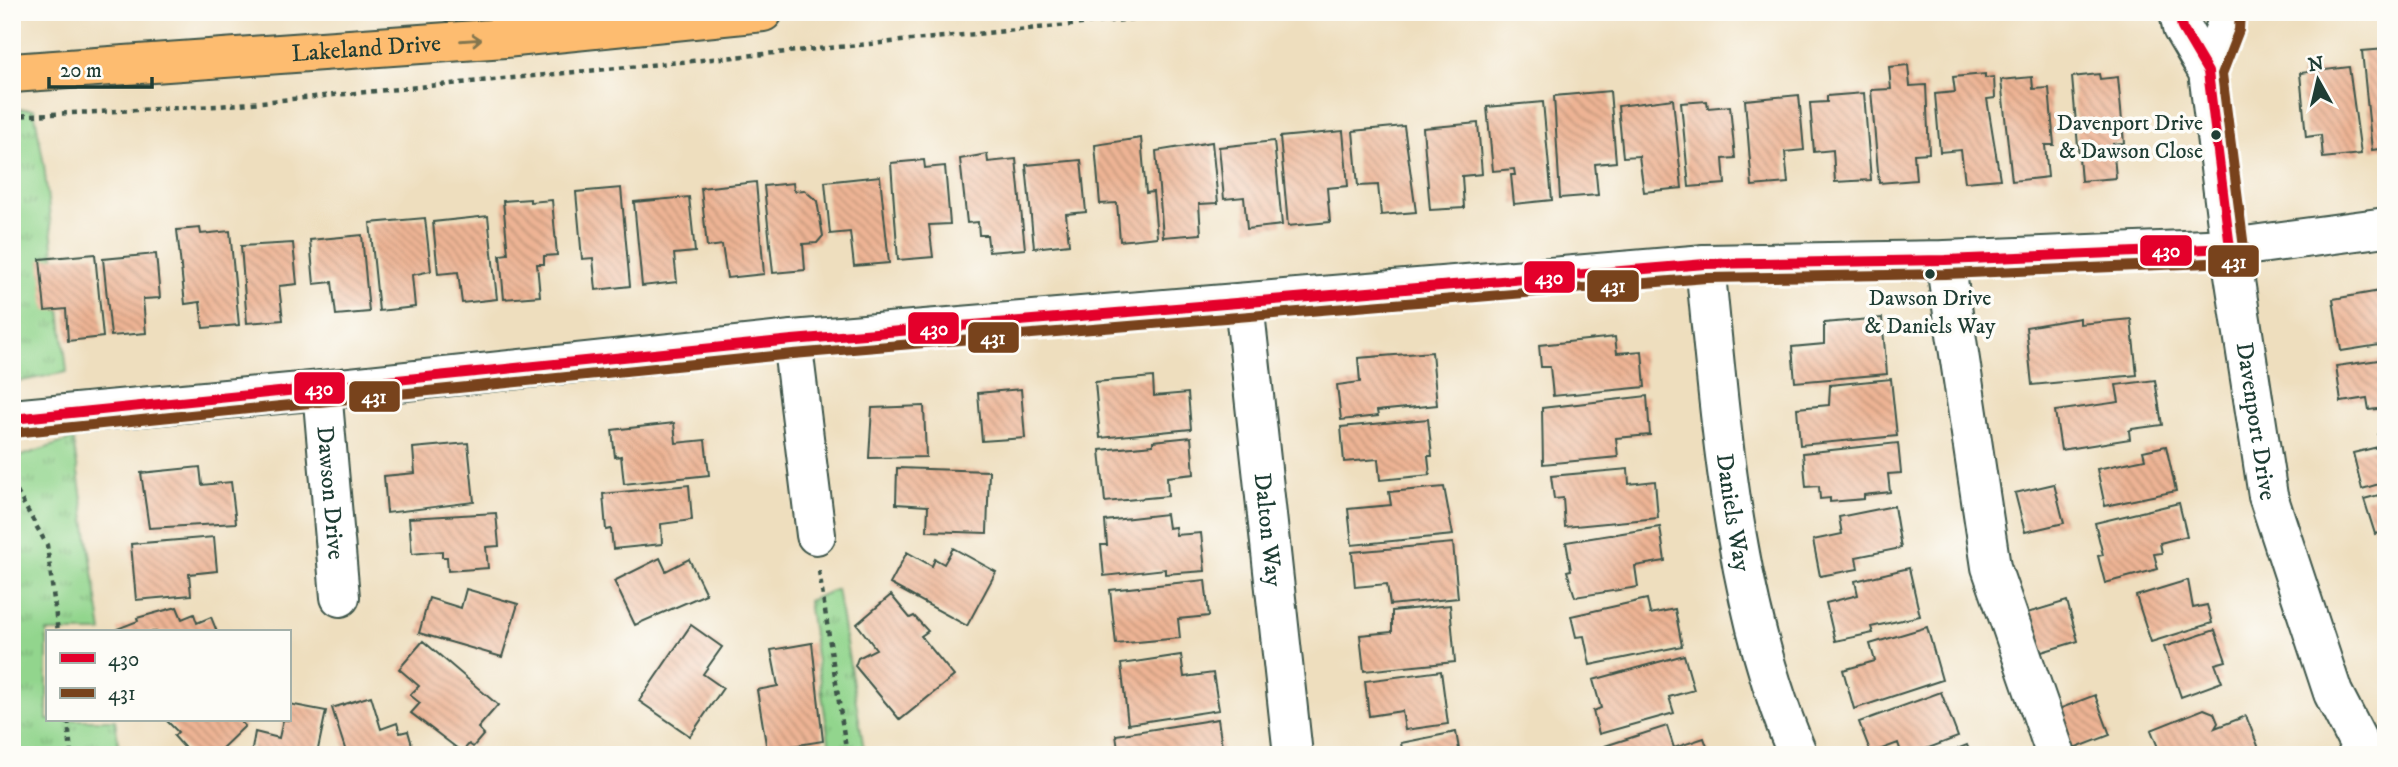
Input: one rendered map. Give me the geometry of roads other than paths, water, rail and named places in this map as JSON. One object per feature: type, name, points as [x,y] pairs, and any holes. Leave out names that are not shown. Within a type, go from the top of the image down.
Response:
[{"type":"main road","name":"Lakeland Drive","points":[[12,73],[505,38],[762,12]]},
{"type":"street","name":"Davenport Drive","points":[[2179,12],[2182,29],[2208,72],[2230,248],[2268,496],[2333,693],[2365,755]]},
{"type":"street","name":"Davenport Drive","points":[[2208,72],[2226,26],[2226,12]]},
{"type":"street","points":[[12,419],[322,390],[792,340],[1705,264],[1945,260],[2230,248],[2386,227]]},
{"type":"street","points":[[1945,260],[1990,567],[2056,755]]},
{"type":"street","name":"Daniels Way","points":[[1705,264],[1722,431],[1749,596],[1770,676],[1798,755]]},
{"type":"street","name":"Dalton Way","points":[[1244,303],[1293,755]]},
{"type":"street","points":[[792,340],[816,535]]},
{"type":"street","name":"Dawson Drive","points":[[322,390],[340,597]]},
{"type":"place","name":"Davenport Drive & Dawson Close","points":[[2216,135]]},
{"type":"place","name":"Dawson Drive & Daniels Way","points":[[1930,274]]}]
